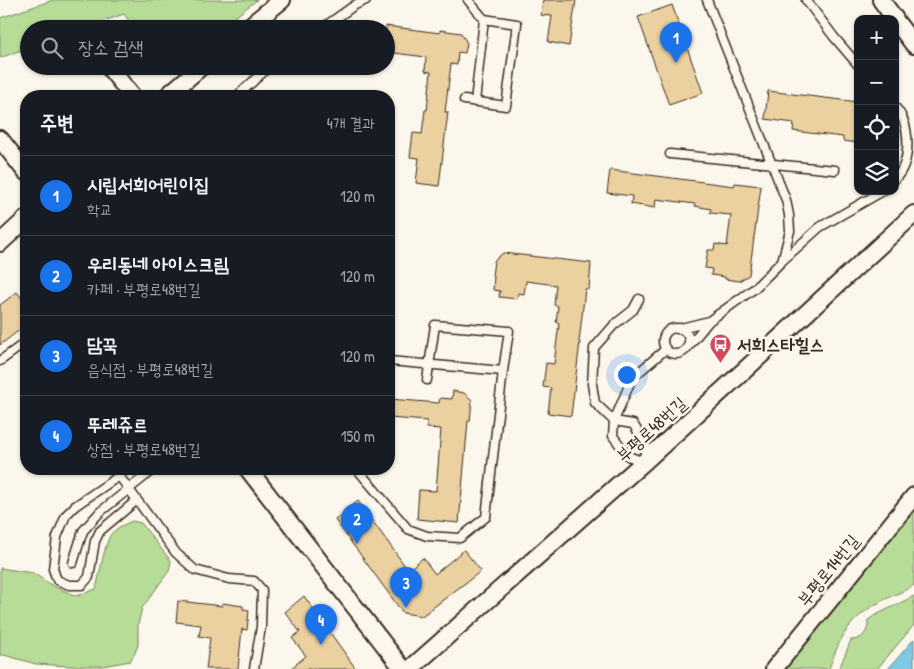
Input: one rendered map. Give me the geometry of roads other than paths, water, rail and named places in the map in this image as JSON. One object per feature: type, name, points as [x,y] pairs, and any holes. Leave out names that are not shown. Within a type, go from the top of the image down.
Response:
[{"type":"street","points":[[257,20],[282,0]]},
{"type":"street","points":[[881,0],[892,15]]},
{"type":"street","points":[[899,24],[914,45]]},
{"type":"street","points":[[115,75],[127,90]]},
{"type":"street","points":[[174,90],[192,75]]},
{"type":"street","points":[[0,139],[20,164]]},
{"type":"street","name":"부평로48번길","points":[[410,669],[644,462],[914,214]]},
{"type":"street","points":[[0,243],[20,225]]},
{"type":"street","points":[[253,475],[403,669]]},
{"type":"street","name":"부평로14번길","points":[[774,669],[914,496]]},
{"type":"lane","points":[[333,20],[366,0]]},
{"type":"lane","points":[[464,100],[506,106],[517,24],[484,19],[468,0]]},
{"type":"lane","points":[[707,0],[786,200],[790,231],[782,261]]},
{"type":"lane","points":[[806,0],[854,60]]},
{"type":"lane","points":[[475,102],[484,19]]},
{"type":"lane","points":[[244,90],[260,75]]},
{"type":"lane","points":[[899,112],[906,128],[907,155],[899,175]]},
{"type":"lane","points":[[670,154],[835,170]]},
{"type":"lane","points":[[710,322],[673,329],[666,333],[664,342],[666,349],[669,352],[681,353],[710,322],[755,288],[820,227],[876,195]]},
{"type":"lane","points":[[639,299],[634,310],[614,325],[594,348],[592,384],[595,403],[614,421],[633,424],[646,444],[644,462],[628,456],[613,436],[614,421],[632,378],[666,349]]},
{"type":"lane","points":[[361,475],[408,529],[427,536],[460,538],[486,517],[509,331],[435,325],[427,380]]},
{"type":"lane","points":[[677,329],[682,330],[687,335],[689,340],[687,348]]},
{"type":"lane","points":[[0,361],[20,346]]},
{"type":"lane","points":[[395,362],[503,371]]},
{"type":"lane","points":[[73,563],[82,531],[100,512],[146,475]]},
{"type":"lane","points":[[137,500],[100,531],[95,541],[89,578],[82,585],[69,585],[57,580],[53,570],[56,537],[66,515],[75,506],[119,476],[130,488],[176,554],[194,570],[229,579],[254,581],[262,590],[261,627],[254,669]]},
{"type":"water","points":[[914,639],[914,669],[888,669]]},
{"type":"place","name":"시립서희어린이집","points":[[676,63]]},
{"type":"place","name":"서희스타힐스","points":[[721,363]]},
{"type":"place","name":"우리동네 아이스크림","points":[[357,544]]},
{"type":"place","name":"담꾹","points":[[406,608]]},
{"type":"place","name":"뚜레쥬르","points":[[321,645]]}]
